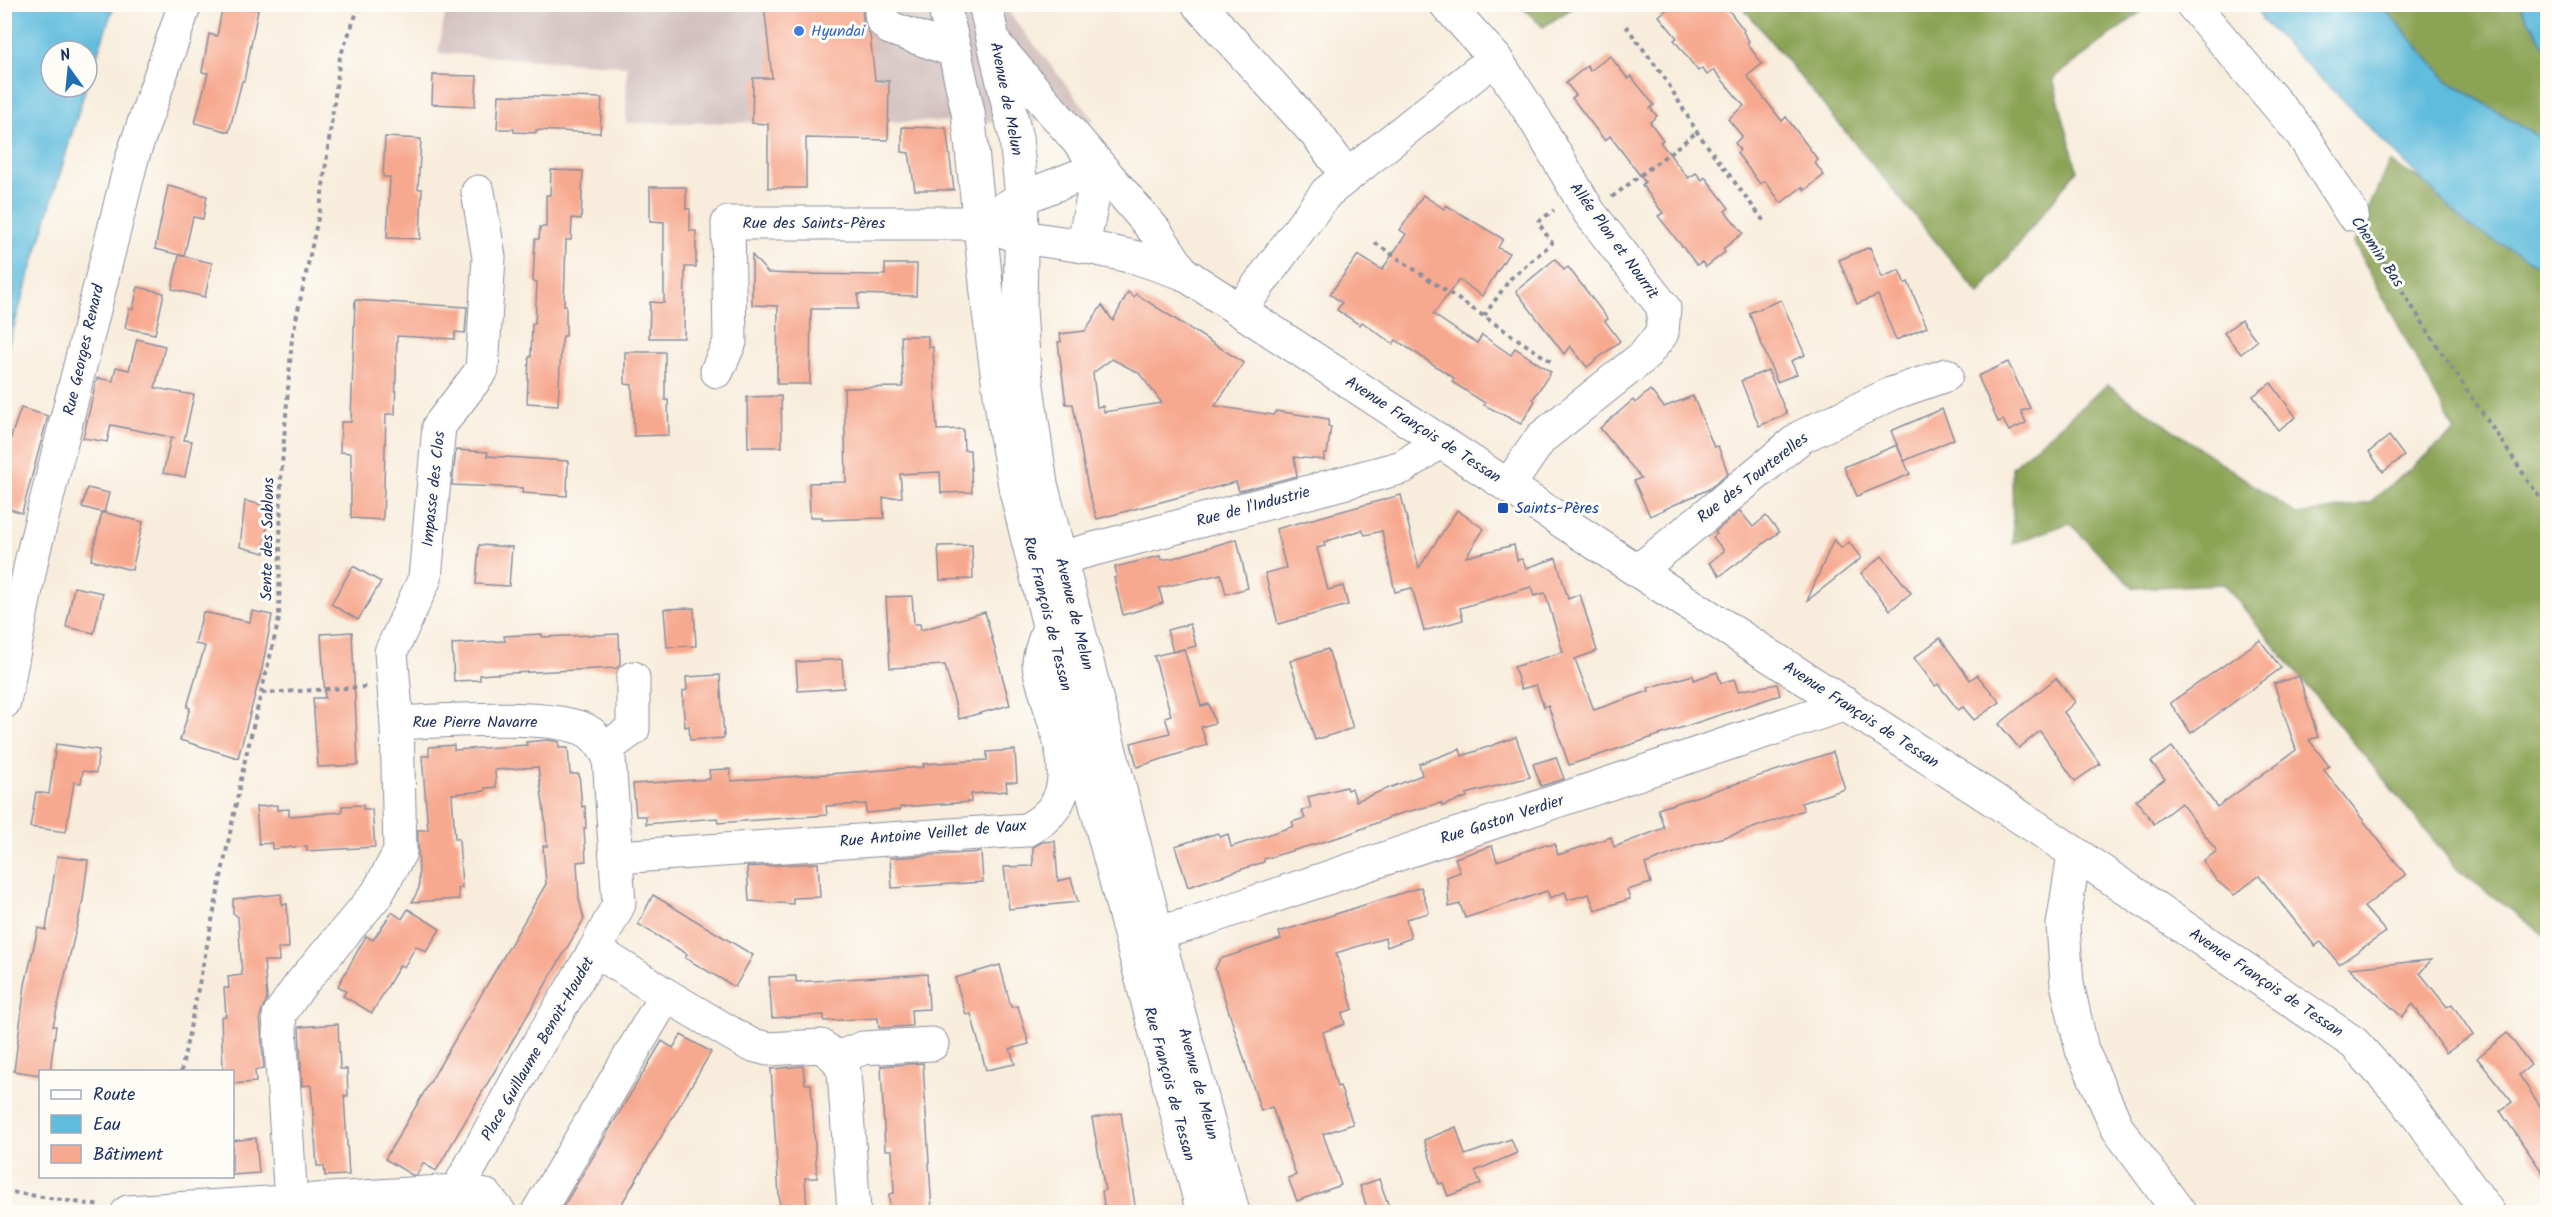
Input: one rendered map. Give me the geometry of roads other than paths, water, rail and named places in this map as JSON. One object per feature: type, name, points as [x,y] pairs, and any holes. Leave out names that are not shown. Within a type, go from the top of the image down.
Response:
[{"type":"street","name":"Rue Georges Renard","points":[[4,702],[32,558],[126,181],[185,4]]},
{"type":"street","points":[[880,4],[882,20],[890,28],[955,51]]},
{"type":"street","name":"Rue François de Tessan","points":[[944,4],[968,112],[1004,424],[1016,491],[1049,626],[1203,1212]]},
{"type":"street","name":"Avenue de Melun","points":[[985,4],[1016,138],[1022,198],[1023,358],[1041,484],[1157,933],[1233,1212]]},
{"type":"street","points":[[1198,4],[1319,137],[1347,176]]},
{"type":"street","name":"Allée Plon et Nourrit","points":[[1446,4],[1494,58],[1536,121],[1589,212],[1664,309],[1662,333],[1644,356],[1541,438],[1509,485]]},
{"type":"street","name":"Chemin Bas","points":[[2192,4],[2302,134],[2352,214]]},
{"type":"street","points":[[995,44],[1155,231],[1183,273]]},
{"type":"street","points":[[1240,310],[1326,192],[1494,58]]},
{"type":"street","points":[[980,223],[1022,198],[1100,168]]},
{"type":"street","points":[[1083,246],[1100,168]]},
{"type":"street","name":"Impasse des Clos","points":[[397,723],[391,652],[425,578],[439,426],[482,370],[489,256],[478,192]]},
{"type":"street","name":"Rue des Saints-Pères","points":[[717,371],[730,342],[728,223],[980,223]]},
{"type":"street","points":[[980,223],[1021,237],[1083,246],[1137,258],[1183,273]]},
{"type":"street","name":"Avenue François de Tessan","points":[[1183,273],[1638,571],[2049,835],[2354,1042],[2406,1100],[2488,1212]]},
{"type":"street","name":"Rue des Tourterelles","points":[[1638,571],[1801,437],[1891,394],[1946,375]]},
{"type":"street","name":"Rue de l'Industrie","points":[[1060,558],[1403,467],[1440,441]]},
{"type":"street","name":"Rue Antoine Veillet de Vaux","points":[[617,857],[1026,830],[1042,822],[1059,803],[1063,785],[1063,758],[1038,663],[1049,626]]},
{"type":"street","points":[[596,950],[619,903],[609,757],[605,749],[633,729],[633,678]]},
{"type":"street","name":"Rue Gaston Verdier","points":[[1157,933],[1199,921],[1846,704]]},
{"type":"street","name":"Rue Pierre Navarre","points":[[291,1202],[279,1015],[300,986],[377,894],[400,852],[397,723],[530,720],[561,724],[589,732],[605,749]]},
{"type":"street","points":[[2074,854],[2063,925],[2067,984],[2082,1050],[2118,1129],[2179,1212]]},
{"type":"street","name":"Place Guillaume Benoit-Houdet","points":[[481,1200],[528,1061],[596,950],[666,995],[750,1044],[768,1049],[821,1046],[837,1058]]},
{"type":"street","points":[[538,1212],[666,995]]},
{"type":"street","points":[[854,1212],[844,1072],[837,1058],[863,1047],[932,1044]]},
{"type":"street","points":[[128,1212],[291,1202],[481,1200]]},
{"type":"water","points":[[14,5],[114,5],[99,49],[99,39],[39,39],[39,99],[82,99],[5,356],[4,38]]},
{"type":"water","points":[[2256,5],[2381,5],[2448,81],[2547,142],[2547,270],[2467,225],[2263,21]]},
{"type":"water","points":[[2519,5],[2547,5],[2547,50]]},
{"type":"place","name":"Hyundai","points":[[799,31]]},
{"type":"place","name":"Saints-Pères","points":[[1503,508]]}]
